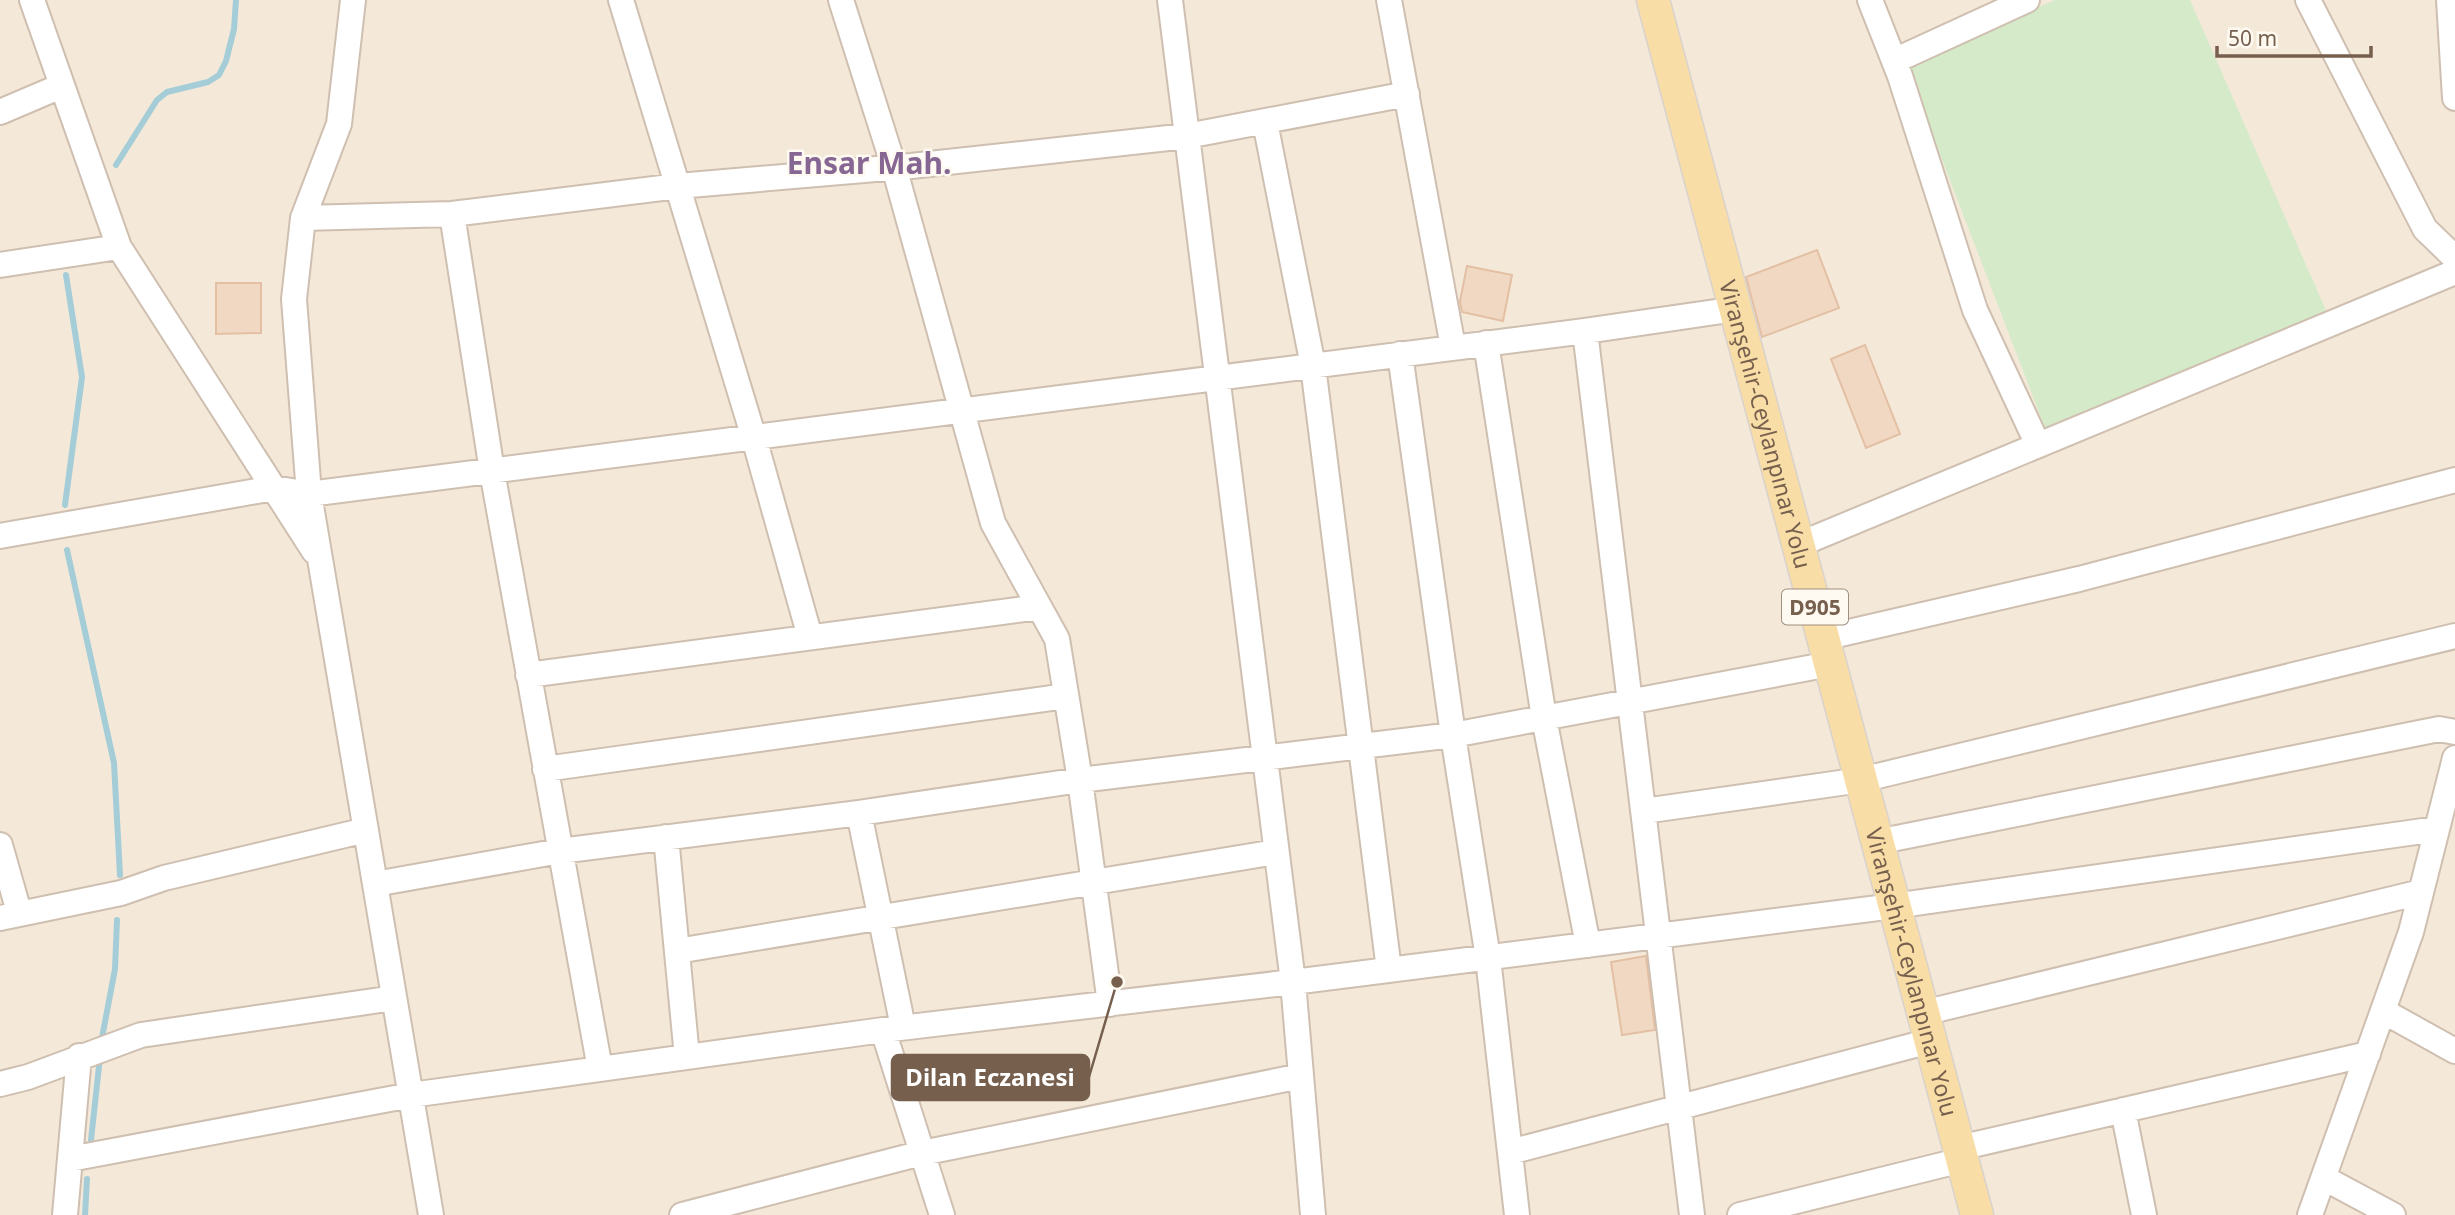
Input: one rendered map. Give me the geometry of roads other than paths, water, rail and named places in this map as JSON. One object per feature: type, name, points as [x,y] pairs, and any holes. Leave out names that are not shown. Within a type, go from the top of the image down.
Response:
[{"type":"main road","name":"Viranşehir-Ceylanpınar Yolu","points":[[1654,0],[1977,1215]]},
{"type":"street","points":[[32,0],[119,247],[320,560]]},
{"type":"street","points":[[354,0],[339,124],[303,218],[294,299],[309,494],[431,1215]]},
{"type":"street","points":[[621,0],[754,438],[810,637]]},
{"type":"street","points":[[841,0],[894,167],[993,523],[1057,639],[1080,780],[1110,1004]]},
{"type":"street","points":[[1170,0],[1293,982],[1313,1215]]},
{"type":"street","points":[[1389,0],[1453,347]]},
{"type":"street","points":[[1870,0],[1894,61],[1975,310],[2038,445]]},
{"type":"street","points":[[1894,61],[2027,0]]},
{"type":"street","points":[[2308,0],[2425,229],[2455,258]]},
{"type":"street","points":[[2449,0],[2455,98]]},
{"type":"street","points":[[0,112],[61,86]]},
{"type":"street","points":[[303,218],[452,214],[678,186],[894,167],[1187,136],[1406,94]]},
{"type":"street","points":[[1265,122],[1313,366],[1389,970]]},
{"type":"street","points":[[452,214],[492,471],[600,1069]]},
{"type":"street","points":[[0,265],[119,247]]},
{"type":"street","points":[[1798,545],[2455,272]]},
{"type":"street","points":[[0,536],[274,488],[309,494],[1217,379],[1736,309]]},
{"type":"street","points":[[1585,331],[1692,1215]]},
{"type":"street","points":[[1486,343],[1544,718],[1588,945]]},
{"type":"street","points":[[1400,354],[1453,734],[1488,958],[1517,1215]]},
{"type":"street","points":[[375,884],[560,851],[859,813],[1080,780],[1453,734],[1630,702],[1827,651],[2079,579],[2455,480]]},
{"type":"street","points":[[528,675],[1039,607]]},
{"type":"street","points":[[1644,811],[1861,780],[2455,636]]},
{"type":"street","points":[[545,769],[1066,696]]},
{"type":"street","points":[[1877,842],[2439,729],[2455,732]]},
{"type":"street","points":[[2288,1215],[2312,1212],[2411,932],[2437,829],[2451,794],[2455,758]]},
{"type":"street","points":[[859,813],[880,916],[892,1029],[922,1153],[942,1215]]},
{"type":"street","points":[[70,1160],[411,1095],[892,1029],[1293,982],[1894,906],[2437,829]]},
{"type":"street","points":[[0,845],[10,915],[121,893],[164,878],[366,830]]},
{"type":"street","points":[[666,837],[687,1057]]},
{"type":"street","points":[[677,951],[1276,852]]},
{"type":"street","points":[[1510,1152],[1681,1109],[1927,1027],[2421,892]]},
{"type":"street","points":[[0,1084],[27,1077],[141,1035],[394,998]]},
{"type":"street","points":[[2383,1011],[2455,1051]]},
{"type":"street","points":[[1740,1215],[2123,1110],[2368,1054]]},
{"type":"street","points":[[65,1215],[79,1056]]},
{"type":"street","points":[[682,1215],[922,1153],[1301,1076]]},
{"type":"street","points":[[2123,1110],[2144,1215]]},
{"type":"street","points":[[2324,1178],[2393,1215]]},
{"type":"waterway","points":[[116,165],[157,100],[167,92],[208,82],[219,75],[226,61],[234,29],[236,0]]},
{"type":"waterway","points":[[65,505],[82,377],[66,275]]},
{"type":"waterway","points":[[67,550],[114,763],[120,875]]},
{"type":"waterway","points":[[101,1043],[115,969],[117,920]]},
{"type":"waterway","points":[[91,1140],[100,1057]]},
{"type":"waterway","points":[[85,1215],[87,1179]]},
{"type":"place","name":"Dilan Eczanesi","points":[[1117,982]]},
{"type":"district","name":"Ensar Mah.","points":[[869,162]]}]
